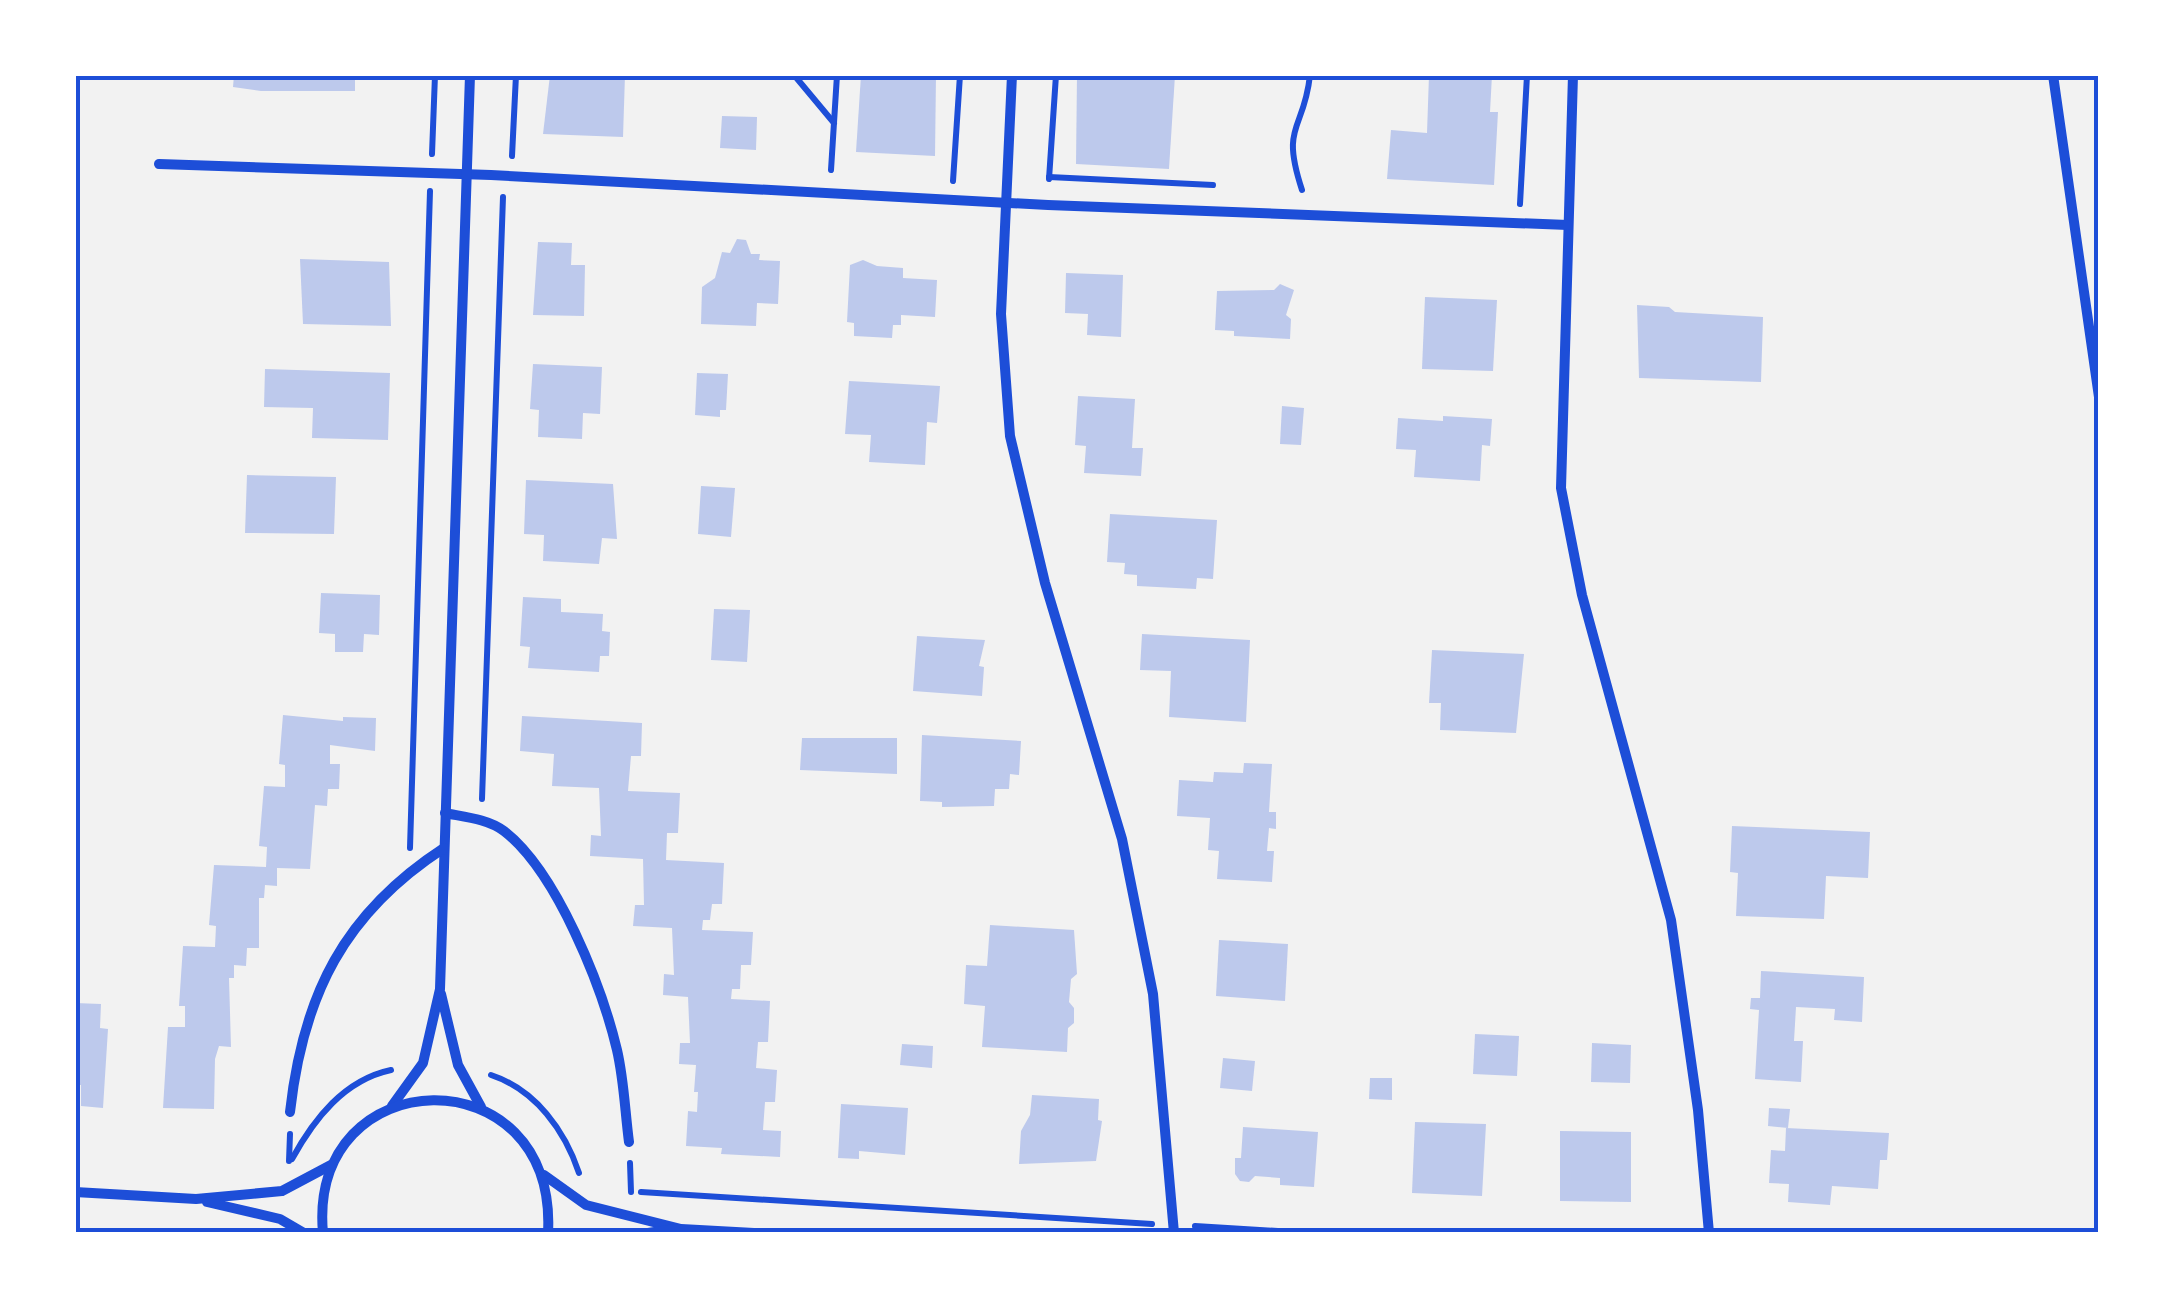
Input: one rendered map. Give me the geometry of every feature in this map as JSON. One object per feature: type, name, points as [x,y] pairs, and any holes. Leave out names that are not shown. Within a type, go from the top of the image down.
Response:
[{"type":"street","points":[[392,1106],[422,1063],[440,988],[470,75]]},
{"type":"street","points":[[1012,75],[1001,314],[1010,436],[1045,583],[1089,718],[1122,839],[1153,994],[1174,1229]]},
{"type":"street","points":[[1574,75],[1562,488],[1582,595],[1671,920],[1698,1110],[1709,1233]]},
{"type":"street","points":[[2053,75],[2099,398]]},
{"type":"street","points":[[159,164],[466,174],[1004,202],[1568,225]]},
{"type":"street","points":[[445,813],[482,820],[502,830],[518,845],[571,928],[606,1010],[618,1054],[629,1142]]},
{"type":"street","points":[[290,1112],[296,1060],[306,1026],[339,948],[374,902],[409,871],[444,848]]},
{"type":"street","points":[[440,988],[458,1064],[481,1108]]},
{"type":"street","points":[[196,1200],[282,1191],[330,1165],[356,1131],[392,1106],[422,1098],[452,1099],[481,1108],[508,1124],[529,1146],[544,1174],[550,1204],[548,1233]]},
{"type":"street","points":[[323,1233],[321,1204],[330,1165]]},
{"type":"street","points":[[544,1174],[586,1205],[681,1228],[754,1233]]},
{"type":"street","points":[[75,1192],[196,1200],[280,1220],[304,1233]]},
{"type":"street","points":[[648,1233],[681,1228]]},
{"type":"path","points":[[409,871],[435,75]]},
{"type":"path","points":[[482,820],[503,197],[516,75]]},
{"type":"path","points":[[794,75],[834,123]]},
{"type":"path","points":[[831,170],[837,75]]},
{"type":"path","points":[[952,198],[960,75]]},
{"type":"path","points":[[1048,204],[1056,75]]},
{"type":"path","points":[[1302,190],[1290,138],[1310,75]]},
{"type":"path","points":[[1519,224],[1526,75]]},
{"type":"path","points":[[1050,177],[1191,183]]},
{"type":"path","points":[[289,1164],[290,1112]]},
{"type":"path","points":[[616,1191],[1174,1229],[1310,1233]]},
{"type":"building","points":[[234,75],[355,75],[355,91],[261,91],[233,87]]},
{"type":"building","points":[[550,75],[625,75],[623,137],[543,134]]},
{"type":"building","points":[[861,75],[936,75],[935,156],[856,152]]},
{"type":"building","points":[[1077,75],[1175,75],[1169,169],[1076,164]]},
{"type":"building","points":[[1429,75],[1492,75],[1490,112],[1498,112],[1494,185],[1387,179],[1391,130],[1427,133]]},
{"type":"building","points":[[722,116],[757,117],[756,150],[720,148]]},
{"type":"building","points":[[737,239],[746,240],[751,254],[760,254],[759,260],[780,261],[778,304],[757,303],[756,326],[701,324],[702,287],[715,278],[722,252],[730,253]]},
{"type":"building","points":[[538,242],[572,243],[571,265],[585,265],[584,316],[533,315]]},
{"type":"building","points":[[300,259],[389,262],[391,326],[303,324]]},
{"type":"building","points":[[863,260],[877,266],[903,268],[903,278],[937,280],[935,317],[901,315],[901,325],[893,325],[892,338],[854,336],[854,323],[847,322],[850,265]]},
{"type":"building","points":[[1066,273],[1123,275],[1121,337],[1087,335],[1088,314],[1065,313]]},
{"type":"building","points":[[1280,284],[1294,290],[1286,315],[1291,319],[1290,339],[1234,336],[1234,331],[1215,330],[1217,291],[1274,290]]},
{"type":"building","points":[[1425,297],[1497,300],[1493,371],[1422,369]]},
{"type":"building","points":[[1637,305],[1669,307],[1675,312],[1763,317],[1761,382],[1639,378]]},
{"type":"building","points":[[533,364],[602,367],[600,414],[583,413],[582,439],[538,437],[539,410],[530,409]]},
{"type":"building","points":[[265,369],[390,373],[388,440],[312,438],[313,408],[264,407]]},
{"type":"building","points":[[697,373],[728,374],[726,410],[720,410],[720,417],[695,415]]},
{"type":"building","points":[[849,381],[940,386],[937,423],[927,422],[925,465],[869,462],[871,435],[845,434]]},
{"type":"building","points":[[1078,396],[1135,399],[1132,448],[1143,448],[1141,476],[1084,473],[1086,446],[1075,445]]},
{"type":"building","points":[[1282,406],[1304,408],[1301,445],[1280,444]]},
{"type":"building","points":[[1443,416],[1492,419],[1490,446],[1482,445],[1480,481],[1414,477],[1416,450],[1396,449],[1398,418],[1443,421]]},
{"type":"building","points":[[247,475],[336,477],[334,534],[245,533]]},
{"type":"building","points":[[526,480],[613,484],[617,539],[602,538],[599,564],[543,561],[544,535],[524,534]]},
{"type":"building","points":[[701,486],[735,488],[731,537],[698,534]]},
{"type":"building","points":[[1110,514],[1217,520],[1213,579],[1197,578],[1196,589],[1137,586],[1137,575],[1124,574],[1125,563],[1107,562]]},
{"type":"building","points":[[321,593],[380,595],[379,635],[364,634],[363,652],[335,652],[335,634],[319,633]]},
{"type":"building","points":[[523,597],[561,599],[561,612],[603,614],[602,631],[610,632],[609,656],[600,656],[599,672],[528,668],[530,647],[520,646]]},
{"type":"building","points":[[714,609],[750,610],[747,662],[711,660]]},
{"type":"building","points":[[1142,634],[1250,640],[1246,722],[1169,717],[1171,671],[1140,670]]},
{"type":"building","points":[[917,636],[985,640],[979,666],[984,667],[982,696],[913,691]]},
{"type":"building","points":[[1432,650],[1524,654],[1516,733],[1440,730],[1441,703],[1429,703]]},
{"type":"building","points":[[283,715],[343,721],[343,717],[376,718],[375,751],[330,745],[330,764],[340,764],[339,789],[328,789],[327,806],[315,805],[310,869],[277,868],[277,886],[265,885],[264,898],[259,898],[259,948],[247,948],[246,966],[234,965],[234,978],[229,978],[231,1047],[219,1046],[215,1059],[214,1109],[163,1108],[168,1027],[185,1027],[185,1006],[179,1006],[183,946],[215,947],[216,926],[209,925],[214,865],[266,867],[267,847],[259,846],[264,786],[285,787],[285,765],[279,764]]},
{"type":"building","points":[[522,716],[642,723],[641,756],[631,756],[628,791],[680,793],[678,833],[667,833],[666,860],[724,863],[722,904],[712,904],[710,920],[703,920],[702,930],[753,932],[751,965],[741,965],[740,989],[732,989],[731,999],[770,1001],[768,1042],[758,1042],[756,1068],[777,1070],[775,1102],[765,1102],[763,1130],[781,1131],[780,1157],[721,1154],[722,1148],[686,1146],[688,1111],[697,1112],[698,1092],[694,1092],[696,1065],[679,1064],[680,1043],[690,1043],[688,997],[663,995],[664,974],[674,975],[672,928],[633,926],[635,905],[644,905],[643,859],[590,856],[591,835],[601,836],[599,788],[552,786],[554,754],[520,751]]},
{"type":"building","points":[[922,735],[1021,741],[1019,775],[1010,774],[1009,789],[995,789],[994,806],[942,807],[942,802],[920,801]]},
{"type":"building","points":[[802,738],[897,738],[897,774],[800,770]]},
{"type":"building","points":[[1244,763],[1272,764],[1269,812],[1276,812],[1276,829],[1269,828],[1267,851],[1274,851],[1272,882],[1217,879],[1219,851],[1208,850],[1210,818],[1177,816],[1179,780],[1213,782],[1214,772],[1243,773]]},
{"type":"building","points":[[1732,826],[1870,832],[1868,878],[1826,876],[1824,919],[1736,916],[1738,873],[1730,872]]},
{"type":"building","points":[[990,925],[1074,930],[1077,974],[1071,979],[1069,1002],[1074,1008],[1074,1023],[1068,1028],[1067,1052],[982,1047],[985,1006],[964,1004],[966,965],[987,966]]},
{"type":"building","points":[[1219,940],[1288,944],[1285,1001],[1216,996]]},
{"type":"building","points":[[1761,971],[1864,977],[1862,1022],[1834,1020],[1835,1009],[1796,1007],[1794,1041],[1803,1041],[1801,1082],[1755,1079],[1759,1010],[1750,1009],[1751,998],[1760,998]]},
{"type":"building","points":[[75,1003],[101,1004],[100,1028],[108,1029],[103,1108],[81,1106],[81,1085],[75,1085]]},
{"type":"building","points":[[1475,1034],[1519,1036],[1517,1076],[1473,1074]]},
{"type":"building","points":[[1592,1043],[1631,1045],[1630,1083],[1591,1082]]},
{"type":"building","points":[[902,1044],[933,1046],[932,1068],[900,1065]]},
{"type":"building","points":[[1223,1058],[1255,1061],[1252,1091],[1220,1088]]},
{"type":"building","points":[[1370,1078],[1392,1078],[1392,1100],[1369,1099]]},
{"type":"building","points":[[1032,1095],[1099,1099],[1098,1120],[1102,1121],[1096,1161],[1019,1164],[1021,1131],[1030,1115]]},
{"type":"building","points":[[841,1104],[908,1108],[905,1155],[859,1151],[859,1159],[838,1158]]},
{"type":"building","points":[[1769,1108],[1790,1109],[1788,1128],[1768,1126]]},
{"type":"building","points":[[1415,1122],[1486,1124],[1482,1196],[1412,1193]]},
{"type":"building","points":[[1243,1127],[1318,1132],[1314,1187],[1280,1185],[1280,1178],[1255,1176],[1249,1182],[1240,1181],[1235,1174],[1235,1158],[1241,1158]]},
{"type":"building","points":[[1786,1128],[1889,1133],[1887,1160],[1880,1160],[1878,1189],[1832,1186],[1830,1205],[1788,1202],[1789,1184],[1769,1183],[1771,1150],[1785,1151]]},
{"type":"building","points":[[1560,1131],[1631,1132],[1631,1202],[1560,1201]]}]
